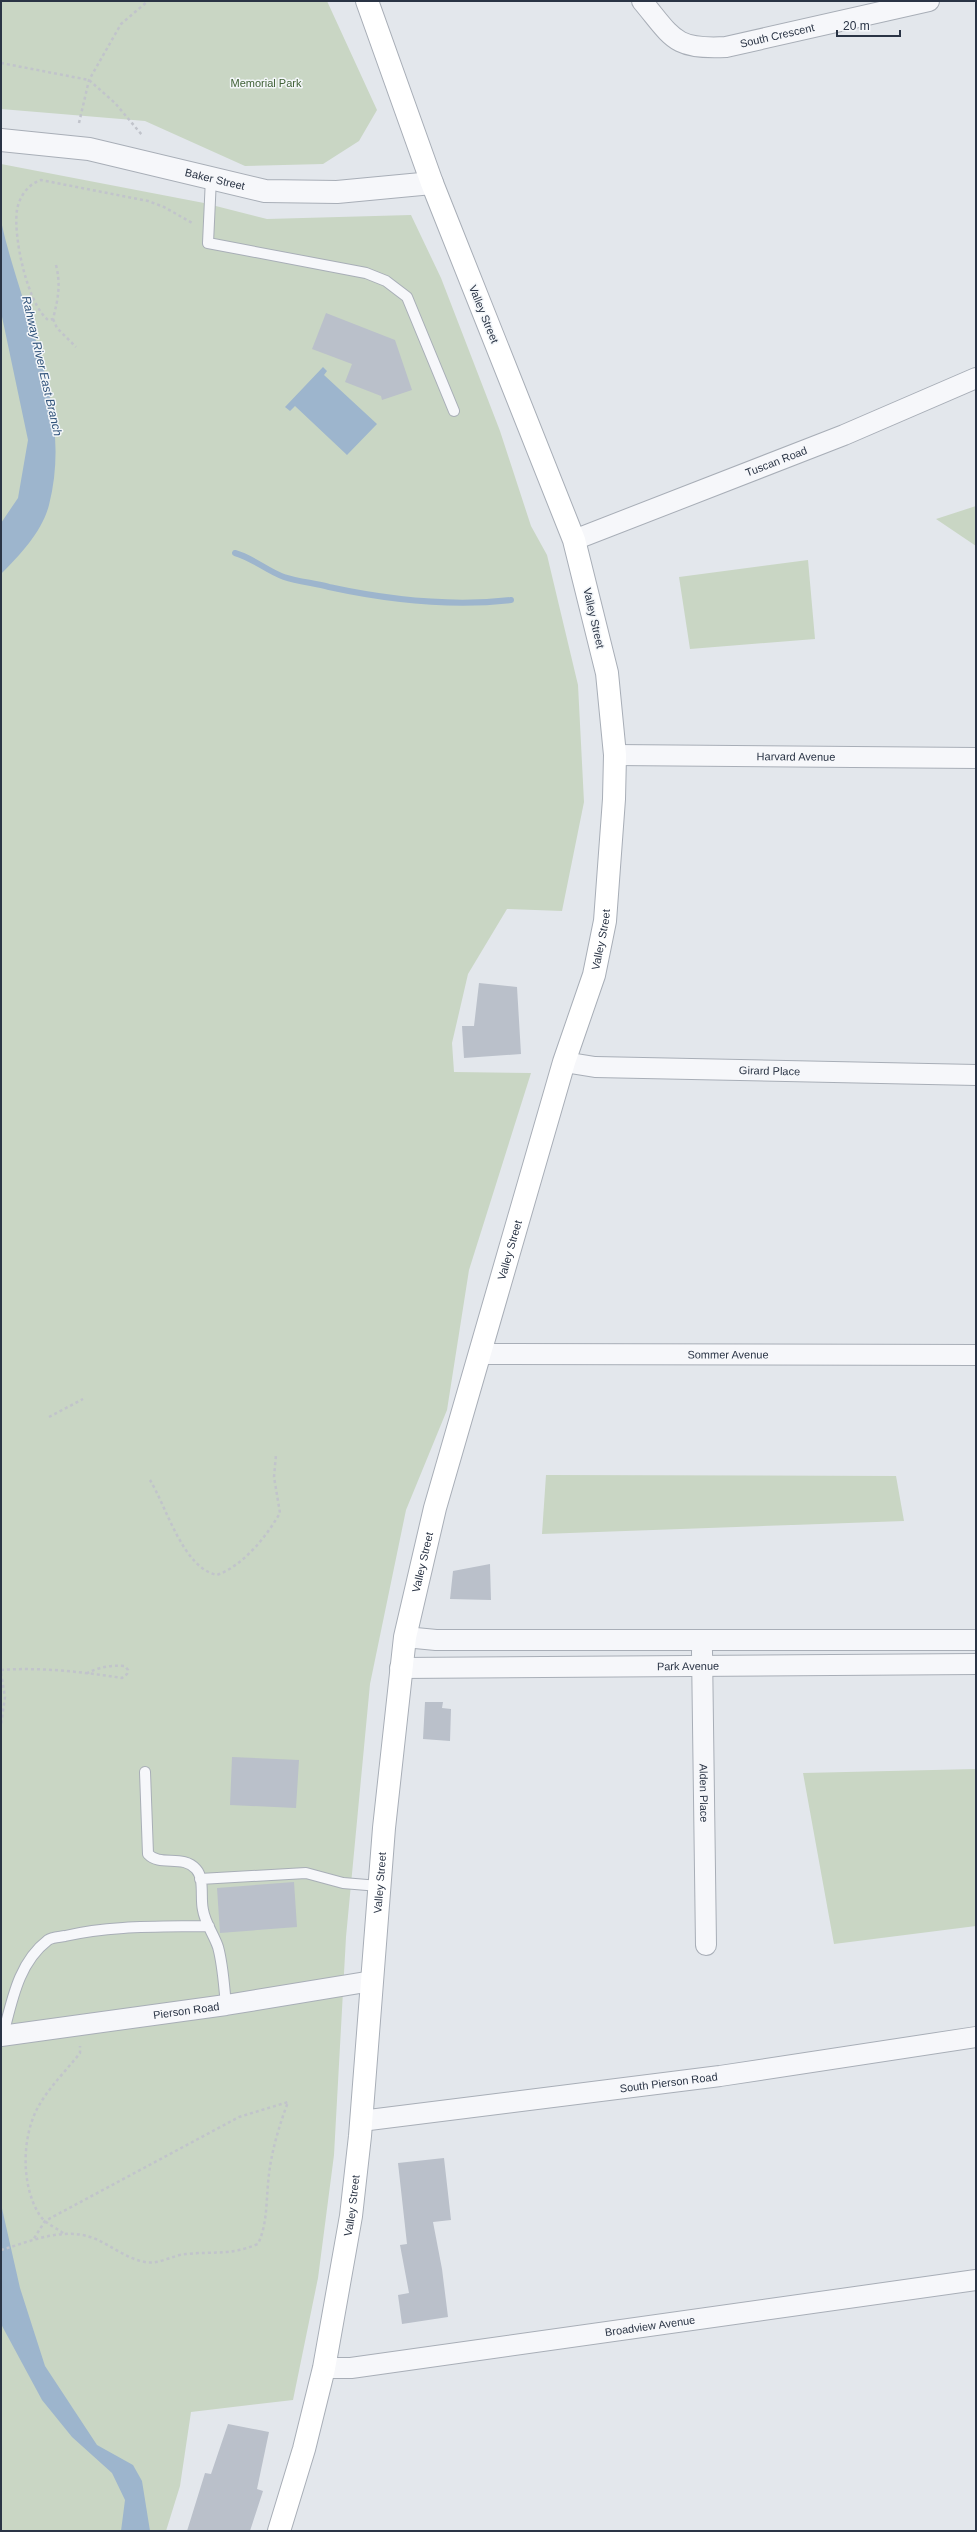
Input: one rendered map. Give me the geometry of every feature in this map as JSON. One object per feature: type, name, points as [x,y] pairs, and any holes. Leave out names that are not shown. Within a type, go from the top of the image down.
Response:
[{"type":"main road","name":"Valley Street","points":[[279,2531],[304,2449],[324,2368],[351,2216],[361,2122],[379,1886],[400,1668],[405,1637],[435,1508],[564,1062],[594,975],[605,921],[615,755],[607,673],[574,540],[432,183],[367,1]]},
{"type":"street","name":"South Crescent","points":[[642,1],[674,38],[686,46],[702,48],[726,47],[928,1]]},
{"type":"street","name":"Baker Street","points":[[1,140],[89,149],[265,191],[337,192],[432,183]]},
{"type":"street","name":"Tuscan Road","points":[[574,540],[844,435],[976,378]]},
{"type":"street","name":"Harvard Avenue","points":[[615,755],[976,758]]},
{"type":"street","name":"Girard Place","points":[[564,1062],[595,1067],[976,1075]]},
{"type":"street","name":"Sommer Avenue","points":[[480,1354],[976,1355]]},
{"type":"street","points":[[405,1637],[436,1640],[976,1640]]},
{"type":"street","name":"Alden Place","points":[[702,1641],[701,1664],[706,1945]]},
{"type":"street","name":"Park Avenue","points":[[400,1668],[701,1664],[976,1664]]},
{"type":"street","name":"Pierson Road","points":[[2,2036],[226,2005],[372,1982]]},
{"type":"street","name":"South Pierson Road","points":[[361,2122],[720,2076],[976,2037]]},
{"type":"street","name":"Broadview Avenue","points":[[324,2368],[351,2368],[976,2280]]},
{"type":"lane","points":[[211,178],[208,244],[366,273],[386,281],[407,297],[454,411]]},
{"type":"lane","points":[[144,1772],[148,1854],[158,1861],[169,1859],[188,1863],[196,1869],[200,1879],[203,1911],[218,1948],[226,2005]]},
{"type":"lane","points":[[200,1879],[306,1873],[343,1883],[379,1886]]},
{"type":"lane","points":[[2,2036],[14,1990],[30,1959],[49,1940],[82,1932],[126,1927],[209,1926]]},
{"type":"path","points":[[79,123],[88,80],[121,24],[148,1]]},
{"type":"path","points":[[1,64],[88,80],[116,103],[142,135]]},
{"type":"path","points":[[53,319],[48,320],[42,315],[34,300],[16,230],[19,203],[28,188],[36,182],[49,181],[148,201],[164,207],[197,226],[208,244]]},
{"type":"path","points":[[56,264],[60,283],[53,319],[57,328],[76,347]]},
{"type":"path","points":[[50,1417],[83,1399]]},
{"type":"path","points":[[150,1480],[187,1553],[196,1565],[217,1575],[241,1560],[261,1540],[280,1513],[274,1477],[276,1456]]},
{"type":"path","points":[[1,1725],[5,1697],[1,1672],[38,1670],[122,1678],[127,1674],[128,1670],[125,1666],[115,1665],[101,1667],[85,1674]]},
{"type":"path","points":[[64,2233],[45,2221],[39,2215],[27,2184],[26,2163],[29,2131],[37,2109],[80,2053],[80,2042]]},
{"type":"path","points":[[1,2250],[33,2240],[64,2233],[75,2233],[98,2240],[146,2262],[187,2254],[223,2254],[240,2251],[258,2244],[265,2228],[268,2183],[276,2135],[288,2102],[239,2117],[45,2221],[33,2240]]},
{"type":"green space","name":"Memorial Park","points":[[1,1],[327,1],[377,110],[359,141],[323,164],[245,166],[145,121],[1,109]]},
{"type":"green space","points":[[1,164],[204,203],[267,219],[411,215],[441,278],[500,431],[531,526],[547,555],[578,685],[584,802],[562,911],[507,909],[468,974],[452,1043],[454,1072],[531,1073],[469,1270],[447,1410],[406,1510],[370,1684],[346,1937],[334,2155],[318,2278],[293,2400],[191,2412],[180,2486],[166,2531],[1,2531]]},
{"type":"green space","points":[[976,506],[976,546],[936,519]]},
{"type":"green space","points":[[808,560],[815,639],[690,649],[679,577]]},
{"type":"green space","points":[[546,1475],[896,1476],[904,1521],[542,1534]]},
{"type":"green space","points":[[976,1769],[976,1926],[834,1944],[803,1773]]},
{"type":"water","name":"Rahway River East Branch","points":[[1,221],[42,361],[50,397],[55,433],[55,469],[46,515],[30,542],[1,574],[1,523],[18,498],[28,440],[1,312]]},
{"type":"water","points":[[323,367],[327,371],[324,375],[377,424],[347,455],[295,406],[290,411],[285,407]]},
{"type":"water","points":[[1,2204],[20,2288],[45,2366],[97,2445],[133,2465],[142,2481],[150,2531],[121,2531],[125,2500],[112,2473],[72,2437],[42,2400],[1,2324]]},
{"type":"building","points":[[326,313],[395,340],[412,390],[382,400],[381,396],[345,382],[352,364],[312,349]]},
{"type":"building","points":[[479,983],[517,987],[521,1054],[464,1058],[462,1026],[474,1026]]},
{"type":"building","points":[[490,1564],[491,1600],[450,1599],[453,1571]]},
{"type":"building","points":[[425,1702],[443,1702],[442,1708],[451,1709],[450,1741],[423,1739]]},
{"type":"building","points":[[232,1757],[299,1760],[296,1808],[230,1805]]},
{"type":"building","points":[[294,1882],[297,1927],[220,1933],[217,1888]]},
{"type":"building","points":[[444,2158],[451,2220],[433,2222],[442,2269],[448,2317],[402,2324],[398,2295],[409,2293],[400,2245],[407,2244],[398,2163]]},
{"type":"building","points":[[228,2424],[269,2432],[257,2489],[263,2491],[250,2531],[187,2531],[205,2473],[211,2474]]},
{"type":"waterway","points":[[235,553],[242,555],[284,577],[374,596],[419,601],[465,603],[511,600]]}]
